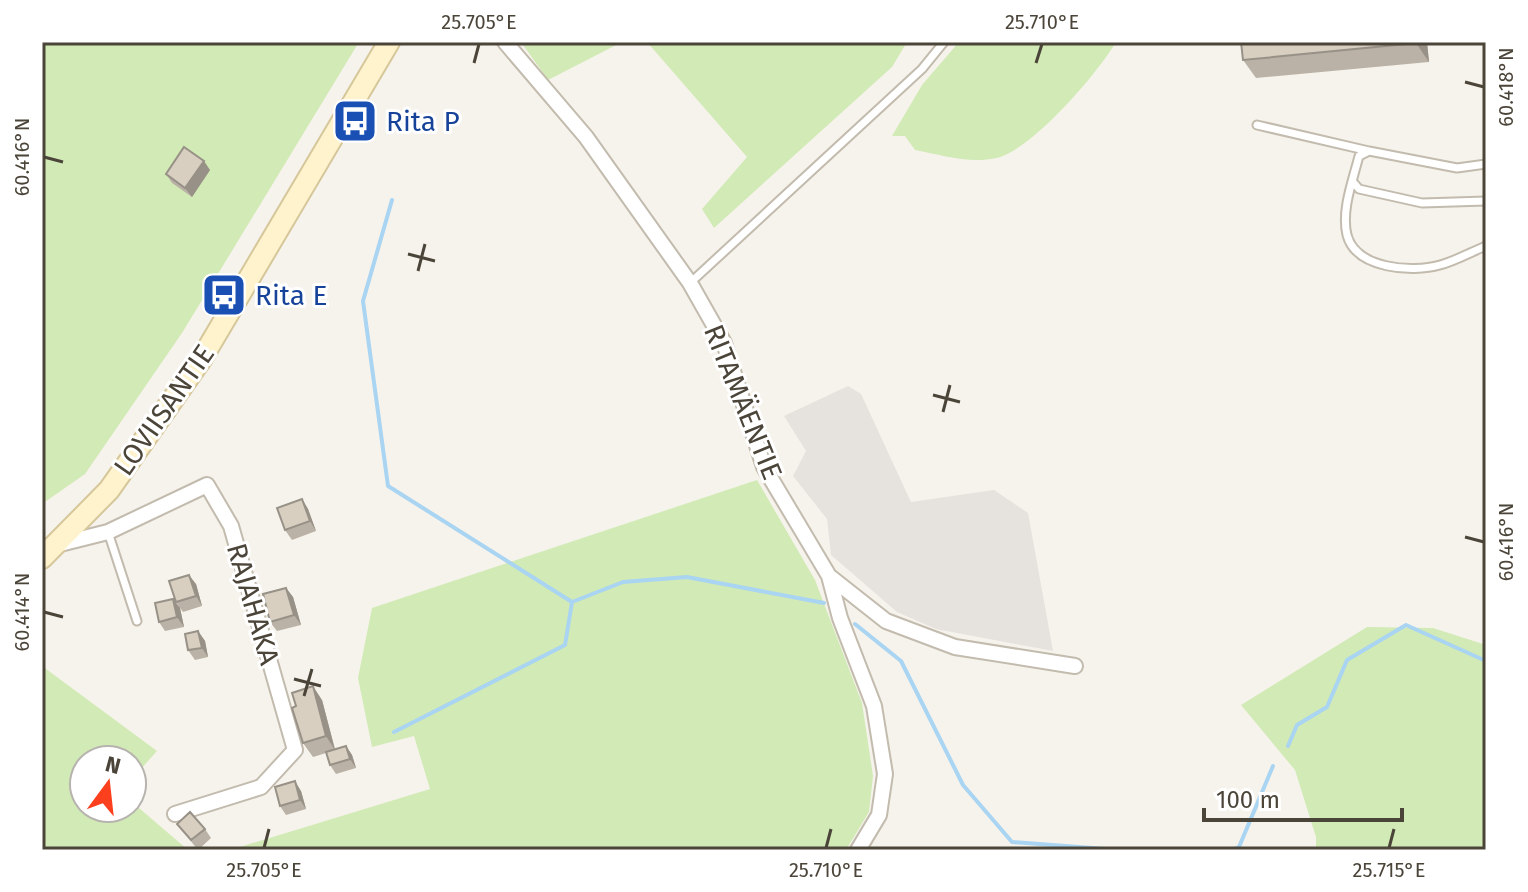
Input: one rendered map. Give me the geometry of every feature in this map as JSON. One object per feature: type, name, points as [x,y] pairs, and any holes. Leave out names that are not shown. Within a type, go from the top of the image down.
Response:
[{"type":"main road","name":"LOVIISANTIE","points":[[49,551],[109,490],[202,358],[389,42]]},
{"type":"street","name":"RITAMÄENTIE","points":[[505,42],[586,137],[690,283],[724,343],[764,467],[829,576],[840,618],[874,706],[885,774],[879,815],[858,850]]},
{"type":"street","name":"RAJAHAKA","points":[[49,551],[108,532],[207,485],[231,526],[295,750],[261,787],[175,814]]},
{"type":"street","points":[[829,576],[886,621],[955,647],[1075,666]]},
{"type":"lane","points":[[690,283],[922,69],[944,42]]},
{"type":"lane","points":[[1257,125],[1457,168],[1486,164]]},
{"type":"lane","points":[[1369,151],[1359,156],[1346,210],[1348,238],[1364,258],[1403,269],[1439,266],[1486,246]]},
{"type":"lane","points":[[1353,182],[1359,189],[1422,203],[1486,201]]},
{"type":"lane","points":[[108,532],[137,621]]},
{"type":"shaded area","points":[[848,386],[861,394],[911,502],[994,490],[1028,513],[1053,651],[936,629],[897,612],[831,555],[827,519],[793,476],[806,451],[784,416]]},
{"type":"green space","points":[[42,42],[359,42],[182,333],[85,474],[42,504]]},
{"type":"green space","points":[[521,42],[622,42],[548,80]]},
{"type":"green space","points":[[647,42],[907,42],[892,67],[714,228],[702,209],[747,157]]},
{"type":"green space","points":[[959,42],[1116,42],[1095,72],[1045,126],[1010,152],[996,158],[976,160],[915,150],[905,136],[892,136],[922,85]]},
{"type":"green space","points":[[757,480],[815,580],[862,703],[873,776],[869,812],[846,850],[230,850],[430,789],[414,736],[372,747],[358,678],[372,608]]},
{"type":"green space","points":[[1367,627],[1433,628],[1486,645],[1486,850],[1316,850],[1316,837],[1295,770],[1241,705]]},
{"type":"green space","points":[[42,666],[148,744],[68,744],[68,824],[148,824],[148,816],[188,850],[42,850]]},
{"type":"green space","points":[[148,744],[157,751],[148,761]]},
{"type":"building","points":[[1241,42],[1416,42],[1416,43],[1243,60]]},
{"type":"building","points":[[184,147],[204,161],[185,188],[166,174]]},
{"type":"building","points":[[302,499],[310,521],[285,530],[277,508]]},
{"type":"building","points":[[189,575],[196,596],[176,602],[169,581]]},
{"type":"building","points":[[286,588],[294,615],[270,622],[263,594]]},
{"type":"building","points":[[173,599],[177,617],[159,622],[155,603]]},
{"type":"building","points":[[198,631],[202,648],[188,650],[185,634]]},
{"type":"building","points":[[313,686],[326,736],[303,743],[292,708],[296,706],[292,693]]},
{"type":"building","points":[[346,746],[350,759],[330,765],[326,752]]},
{"type":"building","points":[[295,781],[300,800],[280,806],[275,787]]},
{"type":"building","points":[[190,812],[205,829],[191,840],[177,824]]},
{"type":"waterway","points":[[392,200],[363,301],[388,486],[572,602]]},
{"type":"waterway","points":[[394,732],[565,645],[572,602],[623,582],[687,577],[824,603]]},
{"type":"waterway","points":[[855,624],[901,661],[963,785],[1012,842],[1119,850]]},
{"type":"waterway","points":[[1288,746],[1297,725],[1327,707],[1347,660],[1406,625],[1486,661]]},
{"type":"waterway","points":[[1231,850],[1239,847],[1273,766]]},
{"type":"place","name":"Rita P","points":[[355,121]]},
{"type":"place","name":"Rita E","points":[[224,295]]}]
